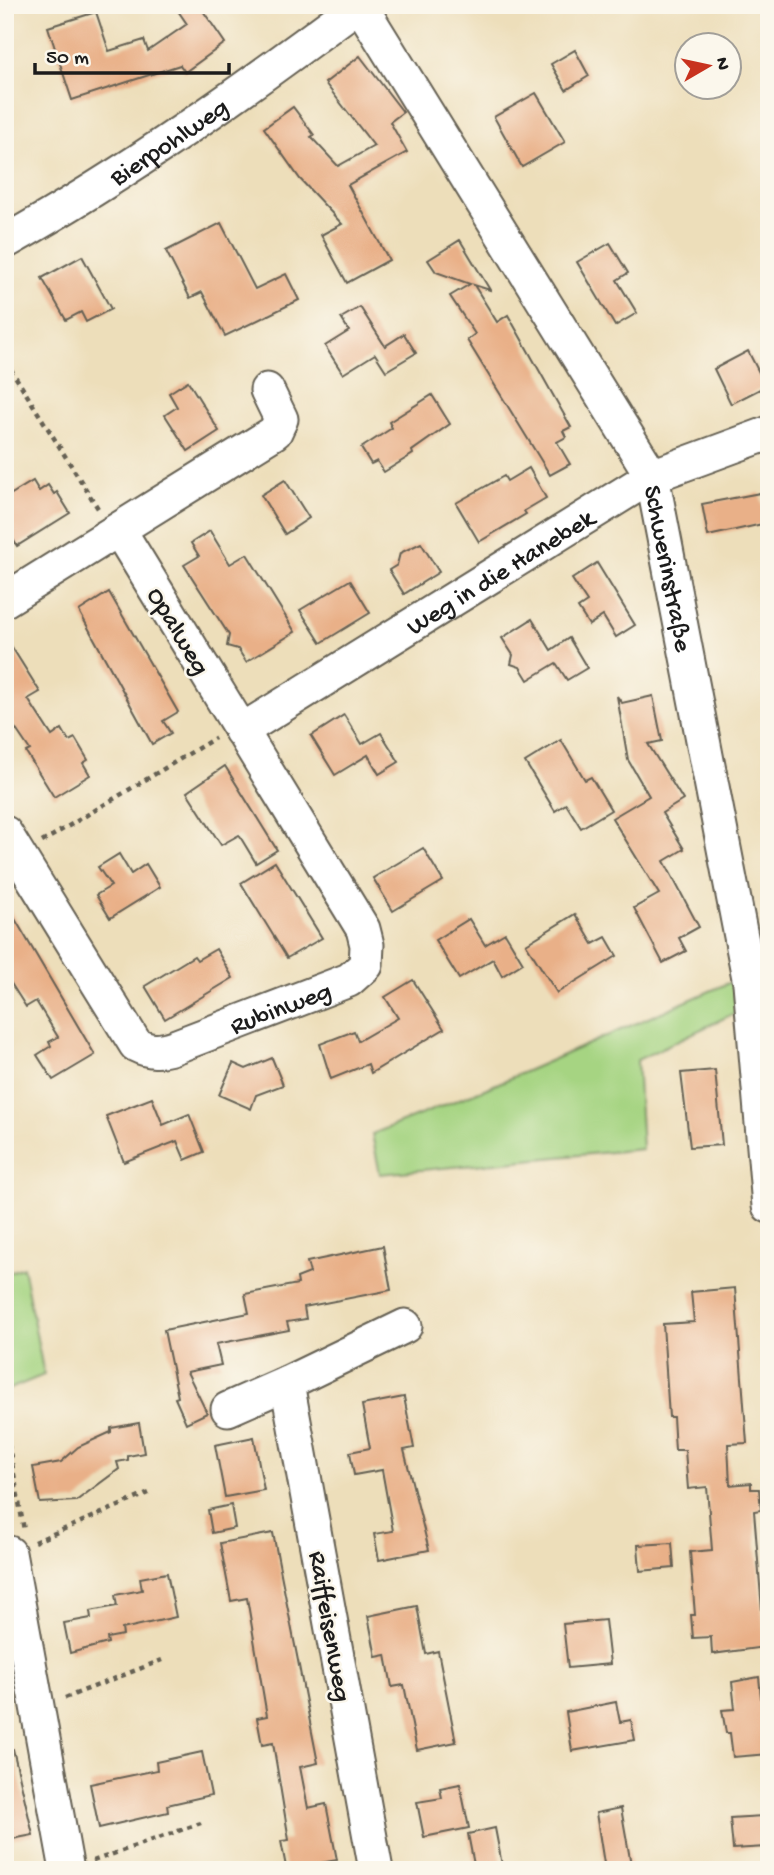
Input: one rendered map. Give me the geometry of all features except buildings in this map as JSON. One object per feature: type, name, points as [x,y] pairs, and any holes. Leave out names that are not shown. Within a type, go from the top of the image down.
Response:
[{"type":"street","name":"Bierpohlweg","points":[[5,242],[77,202],[214,112],[359,5]]},
{"type":"street","name":"Schwerinstraße","points":[[359,5],[652,476],[750,983],[769,1206]]},
{"type":"street","points":[[5,600],[275,432],[281,419],[267,390]]},
{"type":"street","name":"Weg in die Hanebek","points":[[241,731],[652,476],[769,433]]},
{"type":"street","name":"Opalweg","points":[[119,530],[241,731]]},
{"type":"street","name":"Rubinweg","points":[[16,872],[136,1045],[148,1051],[159,1052],[174,1047],[349,980],[366,965],[367,945],[363,929],[241,731]]},
{"type":"street","points":[[5,833],[16,872]]},
{"type":"street","points":[[228,1409],[405,1326]]},
{"type":"street","name":"Raiffeisenweg","points":[[287,1383],[376,1870]]},
{"type":"street","points":[[18,1549],[38,1709],[74,1867]]},
{"type":"path","points":[[5,360],[100,513],[119,530]]},
{"type":"path","points":[[16,872],[39,845],[221,734],[241,731]]},
{"type":"path","points":[[5,1424],[18,1549],[149,1493]]},
{"type":"path","points":[[38,1709],[162,1660]]},
{"type":"path","points":[[74,1867],[201,1823]]},
{"type":"green space","points":[[733,981],[737,1012],[637,1060],[642,1149],[380,1174],[372,1134],[492,1086]]},
{"type":"green space","points":[[23,1267],[44,1375],[5,1391],[5,1274]]}]
